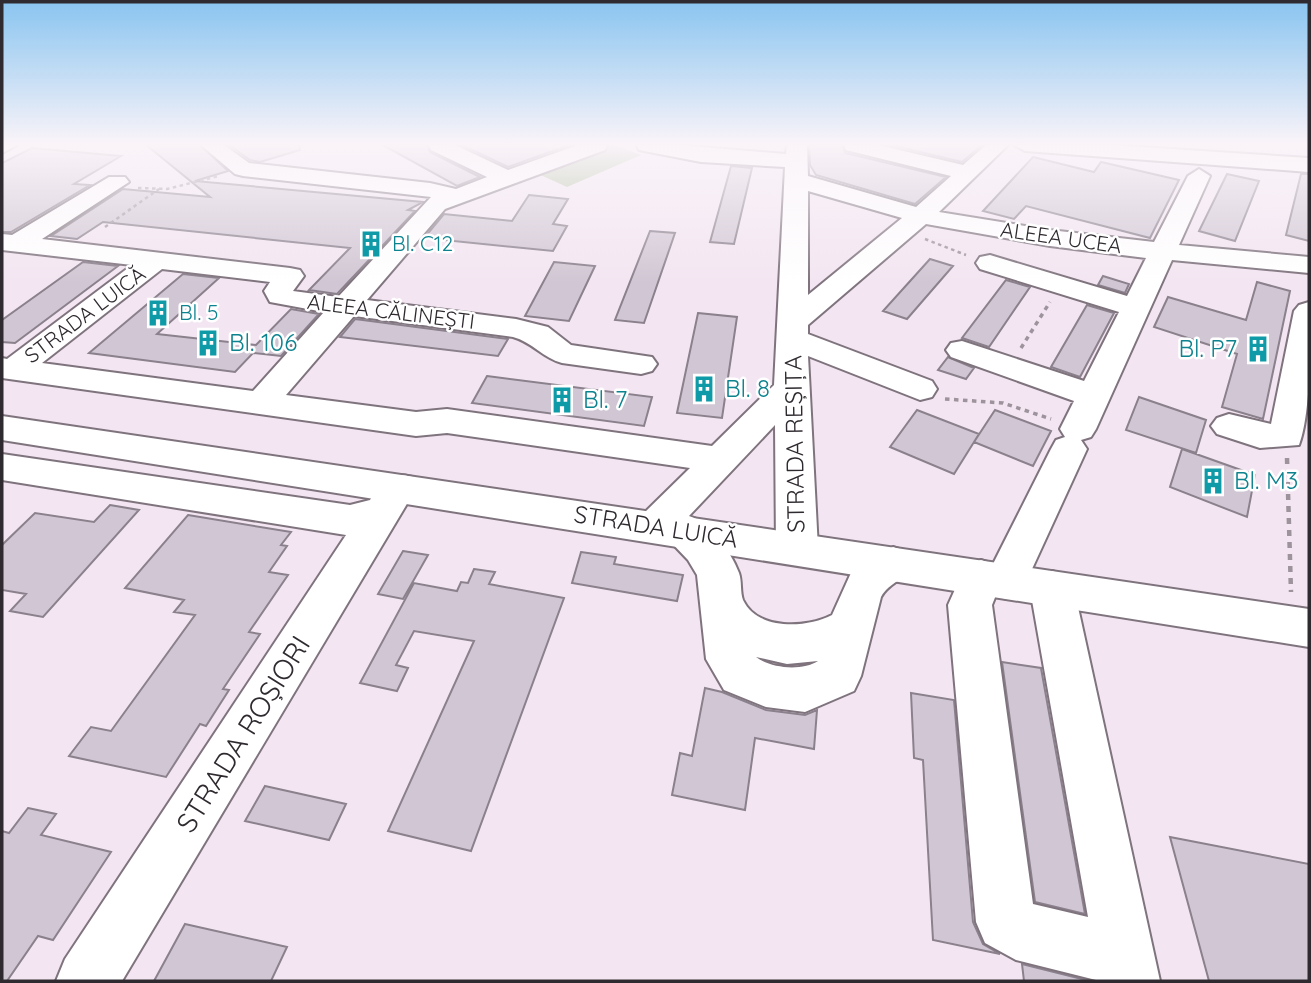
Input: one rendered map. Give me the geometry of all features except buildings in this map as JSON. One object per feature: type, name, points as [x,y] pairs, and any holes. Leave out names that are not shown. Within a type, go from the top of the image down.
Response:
[{"type":"street","points":[[9,243],[101,191]]},
{"type":"street","points":[[434,191],[456,196]]},
{"type":"street","points":[[261,403],[430,209],[470,191]]},
{"type":"street","name":"STRADA REȘIȚA","points":[[797,549],[791,388],[793,330],[813,260],[802,191]]},
{"type":"street","name":"ALEEA UCEA","points":[[843,191],[863,203],[911,223],[1304,264],[1303,280],[1309,290]]},
{"type":"street","points":[[793,330],[864,262],[947,191]]},
{"type":"street","name":"ALEEA UCEA","points":[[1128,969],[1016,930],[1006,922],[970,605],[1013,583],[1073,439],[1191,191]]},
{"type":"street","points":[[863,203],[864,262]]},
{"type":"street","name":"ALEEA CĂLINEȘTI","points":[[9,243],[290,276],[278,291],[280,296],[529,331],[547,339],[562,353],[641,365]]},
{"type":"street","name":"STRADA LUICĂ","points":[[8,369],[157,260]]},
{"type":"street","points":[[813,260],[864,262]]},
{"type":"street","name":"ALEEA UCEA","points":[[990,263],[1135,308]]},
{"type":"street","points":[[1229,426],[1261,436],[1286,436],[1303,385],[1309,311]]},
{"type":"street","name":"STRADA REȘIȚA","points":[[793,330],[920,390]]},
{"type":"street","points":[[962,350],[1093,396]]},
{"type":"street","name":"STRADA LUICĂ","points":[[8,369],[416,424],[447,421],[721,460]]},
{"type":"street","points":[[791,388],[721,460],[670,528],[703,549],[718,574],[729,659],[741,675],[766,685],[805,690],[837,676],[859,597],[870,576],[893,564]]},
{"type":"street","name":"STRADA LUICĂ","points":[[2,428],[390,499],[670,528],[1013,583],[1300,610]]},
{"type":"street","name":"STRADA LUICĂ","points":[[2,467],[349,520],[390,499]]},
{"type":"street","name":"STRADA ROȘIORI","points":[[87,981],[390,499]]},
{"type":"street","points":[[1013,583],[1128,969]]},
{"type":"path","points":[[105,227],[157,191]]},
{"type":"path","points":[[911,223],[990,263]]},
{"type":"path","points":[[1009,366],[1061,285]]},
{"type":"path","points":[[920,390],[953,401],[1003,403],[1073,439]]},
{"type":"path","points":[[1286,436],[1300,610]]},
{"type":"place","name":"Bl. C12","points":[[371,244]]},
{"type":"place","name":"Bl. 5","points":[[158,313]]},
{"type":"place","name":"Bl. 106","points":[[208,343]]},
{"type":"place","name":"Bl. P7","points":[[1258,349]]},
{"type":"place","name":"Bl. 8","points":[[704,389]]},
{"type":"place","name":"Bl. 7","points":[[562,400]]},
{"type":"place","name":"Bl. M3","points":[[1213,481]]}]
